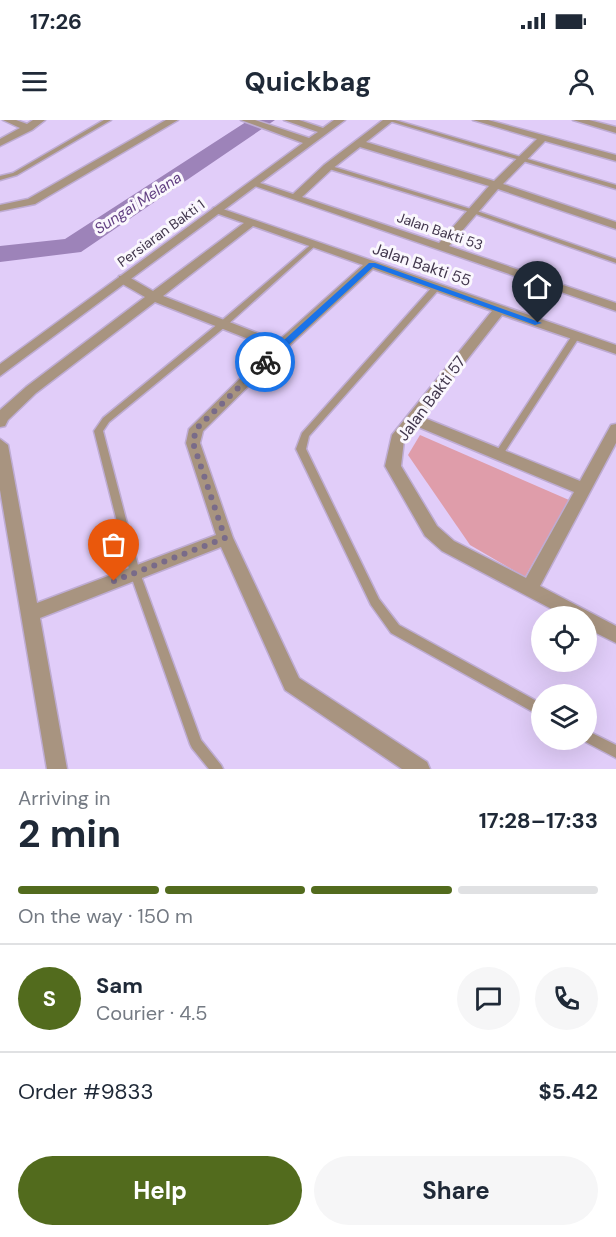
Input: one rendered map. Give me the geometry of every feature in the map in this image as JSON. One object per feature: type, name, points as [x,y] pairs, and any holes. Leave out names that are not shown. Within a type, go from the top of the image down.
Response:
[{"type":"street","points":[[8,120],[29,128]]},
{"type":"street","points":[[0,143],[29,128],[39,120]]},
{"type":"street","points":[[0,208],[31,202],[173,120]]},
{"type":"street","points":[[246,120],[311,142]]},
{"type":"street","name":"Persiaran Bakti 1","points":[[0,371],[340,120]]},
{"type":"street","points":[[295,198],[328,167],[361,144],[389,120]]},
{"type":"street","points":[[478,120],[616,158]]},
{"type":"street","points":[[293,121],[324,131]]},
{"type":"street","points":[[585,121],[616,130]]},
{"type":"street","points":[[442,248],[472,211],[543,138]]},
{"type":"street","points":[[361,144],[496,185],[616,226]]},
{"type":"street","name":"Jalan Bakti 53","points":[[254,184],[612,306]]},
{"type":"street","name":"Jalan Bakti 55","points":[[218,210],[616,350]]},
{"type":"street","points":[[0,422],[1,418],[31,390],[252,222]]},
{"type":"street","points":[[372,264],[280,347],[196,429],[193,443],[225,538],[292,684],[420,769]]},
{"type":"street","points":[[123,279],[155,297],[280,347]]},
{"type":"street","points":[[612,306],[616,291]]},
{"type":"street","name":"Jalan Bakti 57","points":[[500,309],[397,439],[393,466],[430,531],[448,546],[562,606]]},
{"type":"street","points":[[413,419],[585,490]]},
{"type":"street","points":[[529,589],[585,490],[616,429]]},
{"type":"street","points":[[0,445],[57,769]]},
{"type":"street","points":[[30,614],[225,538]]},
{"type":"street","points":[[597,625],[616,635]]},
{"type":"lane","points":[[0,178],[15,174],[108,120]]},
{"type":"lane","points":[[389,120],[520,161],[616,187]]},
{"type":"lane","points":[[328,167],[472,211],[616,261]]},
{"type":"lane","points":[[217,769],[196,744],[135,573],[98,431],[106,420],[222,325],[314,244]]},
{"type":"lane","points":[[437,287],[304,435],[301,450],[375,602],[395,628],[531,705]]},
{"type":"lane","points":[[499,454],[576,336]]},
{"type":"lane","points":[[597,742],[616,752]]},
{"type":"shaded area","points":[[420,435],[569,500],[525,577],[470,545],[408,455]]},
{"type":"waterway","name":"Sungai Melana","points":[[0,254],[72,246],[264,120]]},
{"type":"way so far","points":[[114,581],[225,538],[193,443],[196,429],[265,362]]},
{"type":"route","points":[[265,362],[372,264],[538,323]]}]
